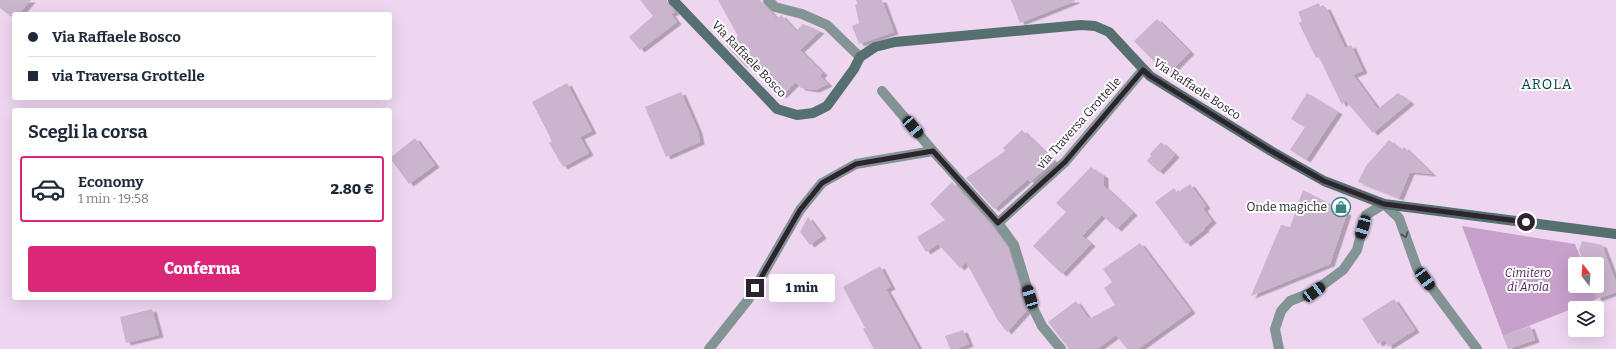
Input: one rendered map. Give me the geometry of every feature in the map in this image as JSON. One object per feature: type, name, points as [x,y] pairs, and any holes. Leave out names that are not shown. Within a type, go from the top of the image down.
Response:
[{"type":"street","name":"Via Raffaele Bosco","points":[[673,0],[777,109],[797,115],[813,113],[827,106],[854,69],[860,57],[875,47],[895,42],[1080,25],[1095,26],[1109,32],[1150,76],[1271,151],[1324,181],[1384,204],[1616,234]]},
{"type":"street","points":[[768,0],[774,6],[802,14],[827,25],[860,57]]},
{"type":"street","name":"via Traversa Grottelle","points":[[998,223],[1065,162],[1143,70]]},
{"type":"street","points":[[882,91],[933,151],[998,223],[1014,245],[1034,310],[1042,326],[1061,349]]},
{"type":"street","points":[[710,349],[748,300],[800,210],[822,183],[856,164],[933,151]]},
{"type":"street","points":[[1279,349],[1275,329],[1281,311],[1290,301],[1314,292],[1343,270],[1356,250],[1366,215],[1384,204],[1399,218],[1417,268],[1477,349]]},
{"type":"green space","name":"Cimitero di Arola","points":[[1462,226],[1575,244],[1580,257],[1568,257],[1568,293],[1595,293],[1597,299],[1592,301],[1568,301],[1568,310],[1503,336]]},
{"type":"building","points":[[0,0],[31,0],[21,12],[12,12],[12,17],[0,8]]},
{"type":"building","points":[[640,0],[667,0],[668,4],[675,12],[671,14],[677,22],[640,50],[629,37],[653,16]]},
{"type":"building","points":[[718,0],[760,0],[777,19],[781,15],[796,31],[803,24],[820,31],[800,50],[823,73],[820,76],[828,84],[815,90],[801,88],[796,82],[782,96],[751,64],[747,68],[727,46],[738,36]]},
{"type":"building","points":[[856,0],[882,0],[894,32],[859,44],[852,26],[859,23],[855,5],[858,4]]},
{"type":"building","points":[[1011,0],[1075,0],[1075,1],[1020,23]]},
{"type":"building","points":[[1319,3],[1321,8],[1326,7],[1345,48],[1351,45],[1363,71],[1353,75],[1378,109],[1398,93],[1410,102],[1373,133],[1345,100],[1342,105],[1319,57],[1316,58],[1299,23],[1302,21],[1298,12]]},
{"type":"building","points":[[1157,19],[1190,52],[1167,75],[1134,41]]},
{"type":"building","points":[[567,83],[592,131],[580,137],[589,153],[563,167],[549,143],[552,141],[532,102]]},
{"type":"building","points":[[681,92],[698,131],[700,142],[666,157],[645,107]]},
{"type":"building","points":[[1307,93],[1338,112],[1306,160],[1290,150],[1305,127],[1291,119]]},
{"type":"building","points":[[1022,130],[1054,161],[1030,182],[1028,179],[994,209],[966,178],[1005,151],[1003,148]]},
{"type":"building","points":[[415,138],[435,165],[409,184],[392,161],[392,156]]},
{"type":"building","points":[[1389,140],[1401,150],[1404,147],[1432,174],[1410,172],[1399,198],[1358,182],[1366,166]]},
{"type":"building","points":[[1161,142],[1175,155],[1159,172],[1147,161],[1151,156],[1150,154]]},
{"type":"building","points":[[1091,167],[1104,176],[1104,186],[1133,213],[1117,229],[1102,215],[1082,236],[1091,244],[1062,274],[1033,246],[1066,212],[1056,203]]},
{"type":"building","points":[[952,182],[993,227],[1008,248],[1022,293],[1022,299],[1027,310],[1007,332],[997,319],[966,262],[960,268],[938,244],[926,252],[917,237],[945,220],[930,204]]},
{"type":"building","points":[[1190,184],[1206,206],[1203,209],[1212,221],[1204,228],[1205,229],[1186,244],[1155,202],[1174,188],[1177,193]]},
{"type":"building","points":[[1303,190],[1347,213],[1330,264],[1251,296],[1281,225],[1290,227]]},
{"type":"building","points":[[808,217],[822,236],[810,245],[800,232]]},
{"type":"building","points":[[1582,241],[1602,245],[1616,282],[1616,292],[1597,299],[1595,293],[1604,293],[1604,257],[1582,257],[1579,250]]},
{"type":"building","points":[[1140,243],[1191,311],[1138,349],[1127,349],[1116,335],[1097,349],[1069,349],[1048,322],[1076,301],[1089,319],[1115,305],[1104,288],[1112,282],[1103,269]]},
{"type":"building","points":[[880,266],[891,287],[886,289],[919,349],[874,349],[863,329],[865,328],[843,287]]},
{"type":"building","points":[[1394,299],[1415,330],[1388,347],[1385,340],[1378,344],[1362,319]]},
{"type":"building","points":[[152,309],[159,335],[126,343],[120,317]]},
{"type":"building","points":[[1530,326],[1535,340],[1508,349],[1503,336]]},
{"type":"building","points":[[963,330],[969,344],[956,349],[950,349],[945,336]]},
{"type":"place","name":"Onde magiche","points":[[1341,207]]},
{"type":"district","name":"AROLA","points":[[1547,84]]},
{"type":"route","points":[[755,288],[800,210],[822,183],[856,164],[933,151],[998,223],[1065,162],[1143,70],[1150,76],[1271,151],[1324,181],[1384,204],[1526,222]]}]
